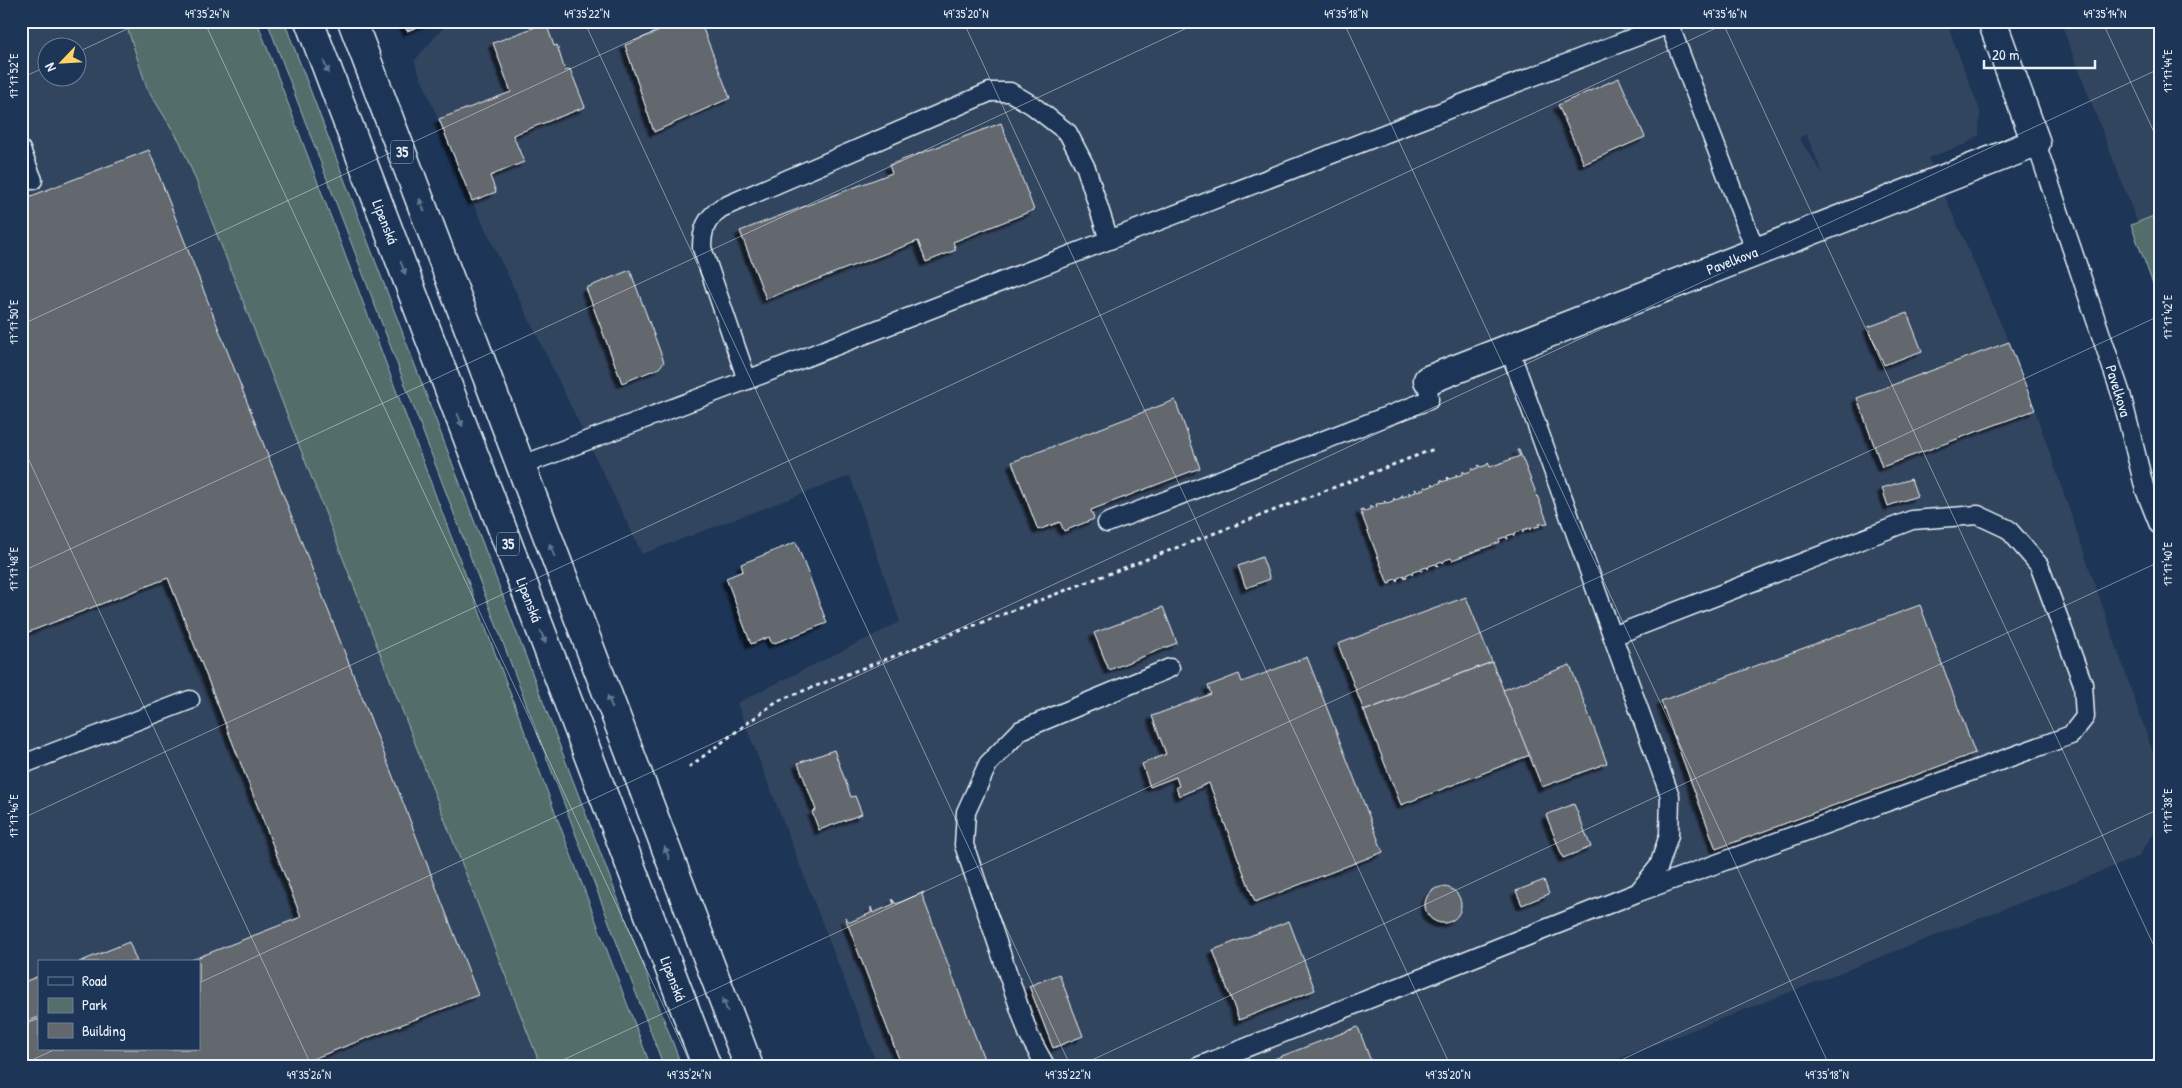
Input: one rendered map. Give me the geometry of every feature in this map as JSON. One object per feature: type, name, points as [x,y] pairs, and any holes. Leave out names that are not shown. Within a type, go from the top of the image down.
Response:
[{"type":"main road","name":"Lipenská","points":[[309,21],[707,1067]]},
{"type":"main road","name":"35","points":[[352,21],[748,1061]]},
{"type":"main road","name":"Pavelkova","points":[[1428,380],[2036,144],[1992,21]]},
{"type":"lane","points":[[520,466],[1669,24],[1756,252]]},
{"type":"lane","points":[[747,380],[702,248],[702,231],[709,217],[721,208],[990,92],[1010,92],[1032,105],[1068,133],[1086,168],[1109,240]]},
{"type":"lane","name":"Pavelkova","points":[[2036,144],[2121,394],[2145,490],[2159,525]]},
{"type":"lane","points":[[21,150],[33,180]]},
{"type":"lane","points":[[1509,348],[1670,796],[1669,835],[1659,866],[1639,892]]},
{"type":"lane","points":[[1107,523],[1429,400],[1428,380]]},
{"type":"lane","points":[[1197,1067],[1639,892],[2071,734],[2085,717],[2083,684],[2038,565],[2008,529],[1978,515],[1912,520],[1613,636]]},
{"type":"lane","points":[[1046,1067],[1040,1060],[1029,1036],[964,845],[966,812],[988,764],[1021,730],[1170,668]]},
{"type":"lane","points":[[21,765],[190,700]]},
{"type":"path","points":[[689,767],[776,701],[1434,449]]},
{"type":"shaded area","points":[[21,21],[153,21],[559,1067],[21,1067]]},
{"type":"shaded area","points":[[449,21],[1946,21],[1980,111],[1979,135],[1966,144],[1928,158],[2009,342],[2035,410],[2161,776],[2161,823],[2138,857],[1597,1067],[878,1067],[737,703],[900,622],[850,476],[642,554],[472,201],[414,61]],"holes":[[[1806,134],[1824,176],[1799,138]]]},
{"type":"shaded area","points":[[2060,21],[2161,21],[2161,218],[2139,227]]},
{"type":"green space","points":[[125,21],[257,21],[651,1067],[541,1067],[195,178],[180,142],[147,88]]},
{"type":"green space","points":[[267,21],[284,21],[682,1067],[664,1067]]},
{"type":"green space","points":[[2161,213],[2161,305],[2131,225]]},
{"type":"building","points":[[403,21],[432,21],[407,31]]},
{"type":"building","points":[[684,21],[700,21],[730,98],[654,132],[625,45]]},
{"type":"building","points":[[546,23],[554,46],[557,45],[565,71],[570,69],[585,107],[513,135],[524,162],[490,176],[496,192],[472,201],[439,119],[511,92],[493,43]]},
{"type":"building","points":[[1619,78],[1645,137],[1584,164],[1558,105]]},
{"type":"building","points":[[1001,123],[1034,210],[953,242],[956,250],[926,262],[918,241],[766,299],[740,231],[892,173],[889,165]]},
{"type":"building","points":[[149,150],[478,995],[292,1067],[21,1067],[21,1026],[38,1019],[38,1050],[200,1050],[200,960],[191,960],[301,917],[168,578],[21,635],[21,200]]},
{"type":"building","points":[[630,270],[664,362],[659,368],[622,383],[586,288]]},
{"type":"building","points":[[1907,313],[1922,351],[1884,365],[1868,327]]},
{"type":"building","points":[[2009,342],[2035,410],[1882,467],[1857,398]]},
{"type":"building","points":[[1175,400],[1200,468],[1091,510],[1094,519],[1064,531],[1060,522],[1038,530],[1012,462]]},
{"type":"building","points":[[1517,450],[1519,450],[1548,523],[1539,524],[1540,526],[1530,530],[1529,528],[1523,530],[1523,533],[1521,531],[1515,533],[1514,536],[1513,534],[1507,536],[1508,539],[1505,537],[1499,539],[1500,542],[1452,560],[1451,558],[1445,560],[1443,563],[1442,561],[1437,563],[1438,566],[1435,564],[1429,566],[1428,569],[1427,567],[1421,569],[1422,571],[1413,572],[1412,575],[1412,572],[1406,575],[1407,577],[1405,578],[1404,575],[1398,578],[1397,581],[1396,579],[1390,581],[1391,583],[1388,584],[1360,510],[1363,509],[1363,512],[1370,509],[1370,506],[1371,508],[1377,507],[1376,504],[1385,503],[1384,501],[1387,503],[1393,501],[1394,498],[1395,500],[1401,498],[1402,494],[1402,497],[1409,495],[1409,492],[1410,494],[1416,492],[1415,489],[1418,491],[1424,489],[1425,486],[1426,488],[1432,486],[1433,483],[1434,485],[1440,483],[1441,480],[1441,482],[1448,480],[1447,477],[1449,479],[1456,477],[1456,474],[1457,476],[1463,474],[1463,471],[1465,473],[1471,471],[1472,468],[1473,470],[1479,467],[1478,465],[1481,467],[1487,465],[1488,462],[1490,467],[1520,456]]},
{"type":"building","points":[[1911,479],[1917,496],[1888,506],[1882,488]]},
{"type":"building","points":[[796,542],[827,623],[772,644],[769,637],[751,644],[726,578],[743,571],[741,564]]},
{"type":"building","points":[[1262,557],[1270,579],[1246,588],[1238,566]]},
{"type":"building","points":[[1466,597],[1492,662],[1364,711],[1338,644]]},
{"type":"building","points":[[1920,605],[1975,753],[1716,849],[1661,701]]},
{"type":"building","points":[[1163,607],[1177,643],[1109,670],[1094,633]]},
{"type":"building","points":[[1307,657],[1383,852],[1255,902],[1209,783],[1179,796],[1176,787],[1179,786],[1176,777],[1150,787],[1142,764],[1166,754],[1152,716],[1211,694],[1208,686],[1239,674],[1242,682]]},
{"type":"building","points":[[1492,662],[1530,755],[1401,805],[1364,711]]},
{"type":"building","points":[[1570,665],[1607,763],[1542,787],[1503,690]]},
{"type":"building","points":[[834,750],[851,797],[855,796],[862,814],[819,830],[812,812],[816,810],[798,763]]},
{"type":"building","points":[[1574,804],[1591,847],[1563,858],[1546,815]]},
{"type":"building","points":[[1544,880],[1549,894],[1522,905],[1516,891]]},
{"type":"building","points":[[1443,887],[1450,888],[1456,892],[1460,898],[1460,912],[1456,918],[1450,922],[1443,923],[1436,922],[1430,918],[1426,912],[1425,905],[1426,898],[1430,892],[1436,888]]},
{"type":"building","points":[[924,892],[922,895],[987,1067],[902,1067],[845,917],[850,922],[871,913],[871,907],[873,913],[894,904],[892,899],[896,904]]},
{"type":"building","points":[[1289,921],[1315,990],[1239,1020],[1213,950]]},
{"type":"building","points":[[129,942],[136,960],[84,960]]},
{"type":"building","points":[[1059,974],[1083,1036],[1053,1048],[1029,986]]},
{"type":"building","points":[[38,976],[38,1017],[21,1024],[21,983]]},
{"type":"building","points":[[1358,1027],[1373,1067],[1253,1067]]}]
